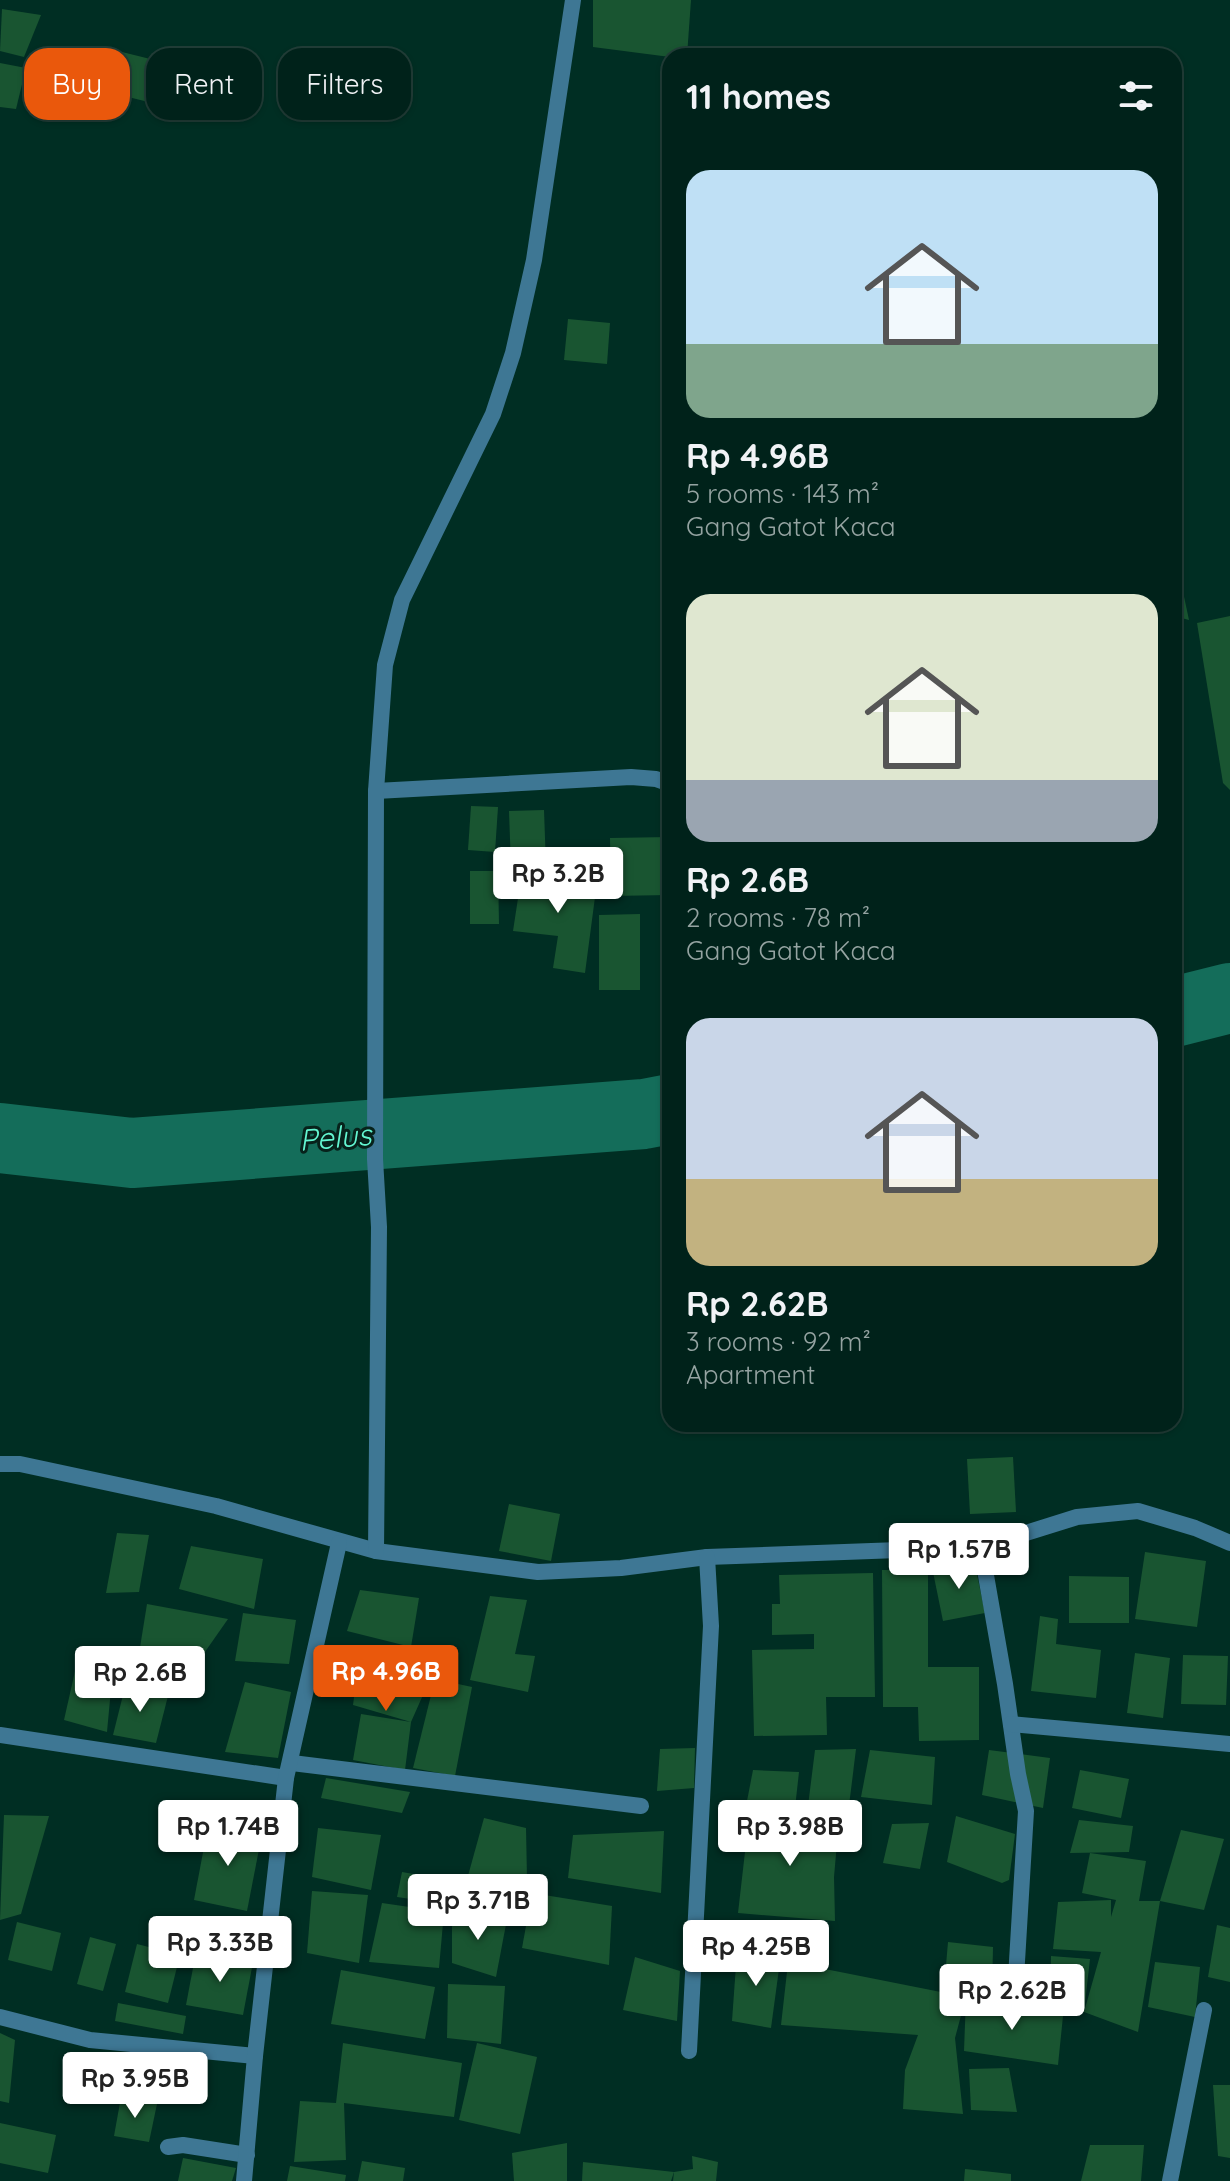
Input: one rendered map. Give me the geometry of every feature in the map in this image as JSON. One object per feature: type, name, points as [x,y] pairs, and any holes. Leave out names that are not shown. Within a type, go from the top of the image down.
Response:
[{"type":"street","points":[[376,1551],[379,1227],[375,1159],[376,791],[385,665],[402,600],[493,414],[513,353],[534,260],[573,0]]},
{"type":"street","points":[[376,791],[631,777],[662,781]]},
{"type":"street","points":[[0,1464],[20,1464],[216,1506],[376,1551],[538,1572],[621,1568],[707,1557],[982,1555],[1077,1517],[1138,1511],[1195,1528],[1230,1543]]},
{"type":"street","points":[[244,2181],[255,2056],[289,1771],[339,1543]]},
{"type":"street","points":[[982,1555],[1026,1811],[1016,1978]]},
{"type":"street","points":[[689,2051],[711,1626],[707,1557]]},
{"type":"street","points":[[1011,1724],[1230,1744]]},
{"type":"street","points":[[0,1735],[289,1771],[641,1806]]},
{"type":"street","points":[[1170,2181],[1204,2010]]},
{"type":"street","points":[[0,2017],[90,2040],[255,2056]]},
{"type":"street","points":[[168,2147],[183,2145],[247,2155]]},
{"type":"building","points":[[593,0],[691,0],[688,48],[662,48],[662,56],[593,47]]},
{"type":"building","points":[[2,9],[41,15],[28,48],[24,48],[24,57],[0,51]]},
{"type":"building","points":[[130,54],[146,58],[146,101],[130,97]]},
{"type":"building","points":[[0,63],[24,68],[16,109],[0,107]]},
{"type":"building","points":[[568,319],[610,323],[607,364],[564,360]]},
{"type":"building","points":[[1182,587],[1189,620],[1182,618]]},
{"type":"building","points":[[1230,616],[1230,790],[1223,783],[1197,623]]},
{"type":"building","points":[[471,806],[498,807],[495,852],[468,850]]},
{"type":"building","points":[[544,810],[546,866],[511,867],[509,811]]},
{"type":"building","points":[[662,837],[662,895],[611,896],[610,838]]},
{"type":"building","points":[[470,871],[498,871],[499,924],[470,924]]},
{"type":"building","points":[[522,872],[597,882],[585,973],[553,968],[558,936],[513,931]]},
{"type":"building","points":[[640,914],[640,990],[599,990],[599,915]]},
{"type":"building","points":[[1013,1457],[1016,1512],[970,1514],[967,1459]]},
{"type":"building","points":[[509,1504],[560,1514],[551,1561],[499,1551]]},
{"type":"building","points":[[117,1533],[149,1535],[139,1592],[106,1593]]},
{"type":"building","points":[[191,1546],[263,1559],[254,1609],[179,1589]]},
{"type":"building","points":[[1145,1552],[1206,1561],[1197,1627],[1135,1619]]},
{"type":"building","points":[[974,1560],[985,1613],[943,1621],[933,1572]]},
{"type":"building","points":[[882,1570],[928,1570],[928,1667],[979,1667],[979,1740],[919,1741],[918,1707],[883,1707]]},
{"type":"building","points":[[873,1573],[875,1697],[826,1697],[827,1735],[754,1736],[752,1650],[814,1649],[814,1634],[772,1635],[772,1604],[780,1604],[779,1575]]},
{"type":"building","points":[[1069,1576],[1129,1577],[1129,1623],[1069,1623]]},
{"type":"building","points":[[360,1590],[419,1598],[411,1647],[347,1631]]},
{"type":"building","points":[[490,1596],[527,1600],[515,1654],[535,1656],[528,1692],[470,1680]]},
{"type":"building","points":[[147,1604],[228,1619],[186,1679],[137,1666]]},
{"type":"building","points":[[243,1613],[296,1620],[289,1664],[235,1661]]},
{"type":"building","points":[[1040,1616],[1058,1619],[1056,1644],[1101,1650],[1096,1698],[1031,1691]]},
{"type":"building","points":[[80,1649],[114,1657],[107,1732],[64,1720]]},
{"type":"building","points":[[1135,1653],[1170,1658],[1163,1718],[1127,1713]]},
{"type":"building","points":[[1183,1655],[1228,1656],[1226,1705],[1181,1704]]},
{"type":"building","points":[[359,1660],[431,1677],[411,1722],[353,1705]]},
{"type":"building","points":[[435,1679],[472,1687],[455,1776],[413,1768]]},
{"type":"building","points":[[245,1682],[291,1692],[278,1758],[225,1752]]},
{"type":"building","points":[[126,1683],[168,1696],[156,1743],[113,1735]]},
{"type":"building","points":[[361,1714],[411,1722],[405,1770],[353,1760]]},
{"type":"building","points":[[695,1748],[694,1788],[657,1791],[660,1749]]},
{"type":"building","points":[[856,1749],[848,1814],[808,1806],[815,1750]]},
{"type":"building","points":[[870,1750],[935,1757],[932,1805],[861,1797]]},
{"type":"building","points":[[989,1750],[1050,1758],[1043,1808],[982,1795]]},
{"type":"building","points":[[753,1770],[799,1772],[795,1808],[747,1801]]},
{"type":"building","points":[[1080,1770],[1129,1779],[1121,1818],[1072,1808]]},
{"type":"building","points":[[326,1778],[410,1792],[402,1813],[321,1798]]},
{"type":"building","points":[[4,1815],[49,1816],[21,1914],[0,1920]]},
{"type":"building","points":[[956,1816],[1015,1834],[1009,1880],[1002,1883],[947,1862]]},
{"type":"building","points":[[749,1817],[839,1820],[834,1877],[835,1921],[738,1913]]},
{"type":"building","points":[[484,1818],[526,1828],[527,1879],[466,1883]]},
{"type":"building","points":[[1079,1820],[1133,1826],[1129,1852],[1070,1853]]},
{"type":"building","points":[[929,1823],[920,1869],[883,1863],[892,1824]]},
{"type":"building","points":[[208,1826],[262,1834],[247,1911],[194,1900]]},
{"type":"building","points":[[318,1828],[381,1835],[371,1890],[312,1877]]},
{"type":"building","points":[[1181,1830],[1224,1839],[1204,1910],[1160,1901]]},
{"type":"building","points":[[664,1831],[661,1893],[568,1878],[573,1835]]},
{"type":"building","points":[[1090,1853],[1146,1861],[1139,1901],[1160,1901],[1138,2032],[1084,2012],[1101,1952],[1053,1949],[1058,1902],[1111,1900],[1111,1917],[1116,1900],[1082,1893]]},
{"type":"building","points":[[402,1872],[466,1883],[459,1906],[397,1897]]},
{"type":"building","points":[[312,1891],[368,1895],[359,1963],[307,1953]]},
{"type":"building","points":[[532,1893],[612,1906],[609,1965],[522,1948]]},
{"type":"building","points":[[382,1903],[444,1912],[439,1968],[369,1962]]},
{"type":"building","points":[[452,1913],[507,1919],[496,1977],[452,1963]]},
{"type":"building","points":[[17,1922],[61,1933],[52,1971],[8,1960]]},
{"type":"building","points":[[1217,1925],[1230,1928],[1230,1982],[1208,1977]]},
{"type":"building","points":[[90,1937],[116,1944],[103,1991],[77,1984]]},
{"type":"building","points":[[948,1942],[993,1947],[992,1993],[945,1977]]},
{"type":"building","points":[[137,1944],[180,1955],[168,2003],[125,1992]]},
{"type":"building","points":[[737,1951],[781,1954],[771,2028],[732,2021]]},
{"type":"building","points":[[196,1952],[253,1962],[243,2015],[186,2005]]},
{"type":"building","points":[[826,1953],[825,1969],[966,1997],[955,2038],[963,2114],[903,2109],[905,2070],[918,2035],[781,2025],[789,1954]]},
{"type":"building","points":[[1051,1956],[1090,1959],[1084,2012],[1050,2008]]},
{"type":"building","points":[[635,1957],[680,1971],[677,2021],[623,2010]]},
{"type":"building","points":[[1155,1962],[1200,1967],[1195,2017],[1148,2007]]},
{"type":"building","points":[[341,1970],[435,1987],[425,2039],[331,2024]]},
{"type":"building","points":[[448,1984],[505,1986],[501,2044],[447,2038]]},
{"type":"building","points":[[966,1997],[1063,2016],[1058,2065],[964,2051]]},
{"type":"building","points":[[118,2003],[186,2016],[183,2034],[115,2021]]},
{"type":"building","points":[[0,2033],[15,2040],[9,2103],[0,2101]]},
{"type":"building","points":[[343,2043],[462,2063],[454,2117],[344,2103],[346,2160],[294,2162],[300,2101],[336,2103]]},
{"type":"building","points":[[477,2043],[537,2057],[520,2134],[459,2120]]},
{"type":"building","points":[[1009,2068],[1017,2112],[971,2110],[969,2069]]},
{"type":"building","points":[[1213,2085],[1230,2085],[1230,2158],[1218,2156]]},
{"type":"building","points":[[121,2097],[157,2104],[149,2142],[114,2136]]},
{"type":"building","points":[[0,2123],[56,2135],[48,2173],[0,2163]]},
{"type":"building","points":[[567,2143],[567,2181],[514,2181],[512,2153]]},
{"type":"building","points":[[1090,2145],[1144,2145],[1141,2181],[1081,2181]]},
{"type":"building","points":[[692,2156],[718,2162],[716,2181],[673,2181],[674,2172],[693,2169]]},
{"type":"building","points":[[183,2158],[236,2168],[232,2181],[178,2181]]},
{"type":"building","points":[[362,2161],[405,2168],[403,2181],[358,2181]]},
{"type":"building","points":[[583,2162],[674,2172],[671,2181],[582,2181]]},
{"type":"building","points":[[290,2166],[346,2175],[345,2181],[287,2181]]},
{"type":"building","points":[[965,2169],[1011,2174],[1011,2181],[964,2181]]},
{"type":"waterway","name":"Pelus","points":[[1182,1010],[1230,998]]},
{"type":"waterway","name":"Pelus","points":[[0,1138],[132,1153],[662,1111]]}]
